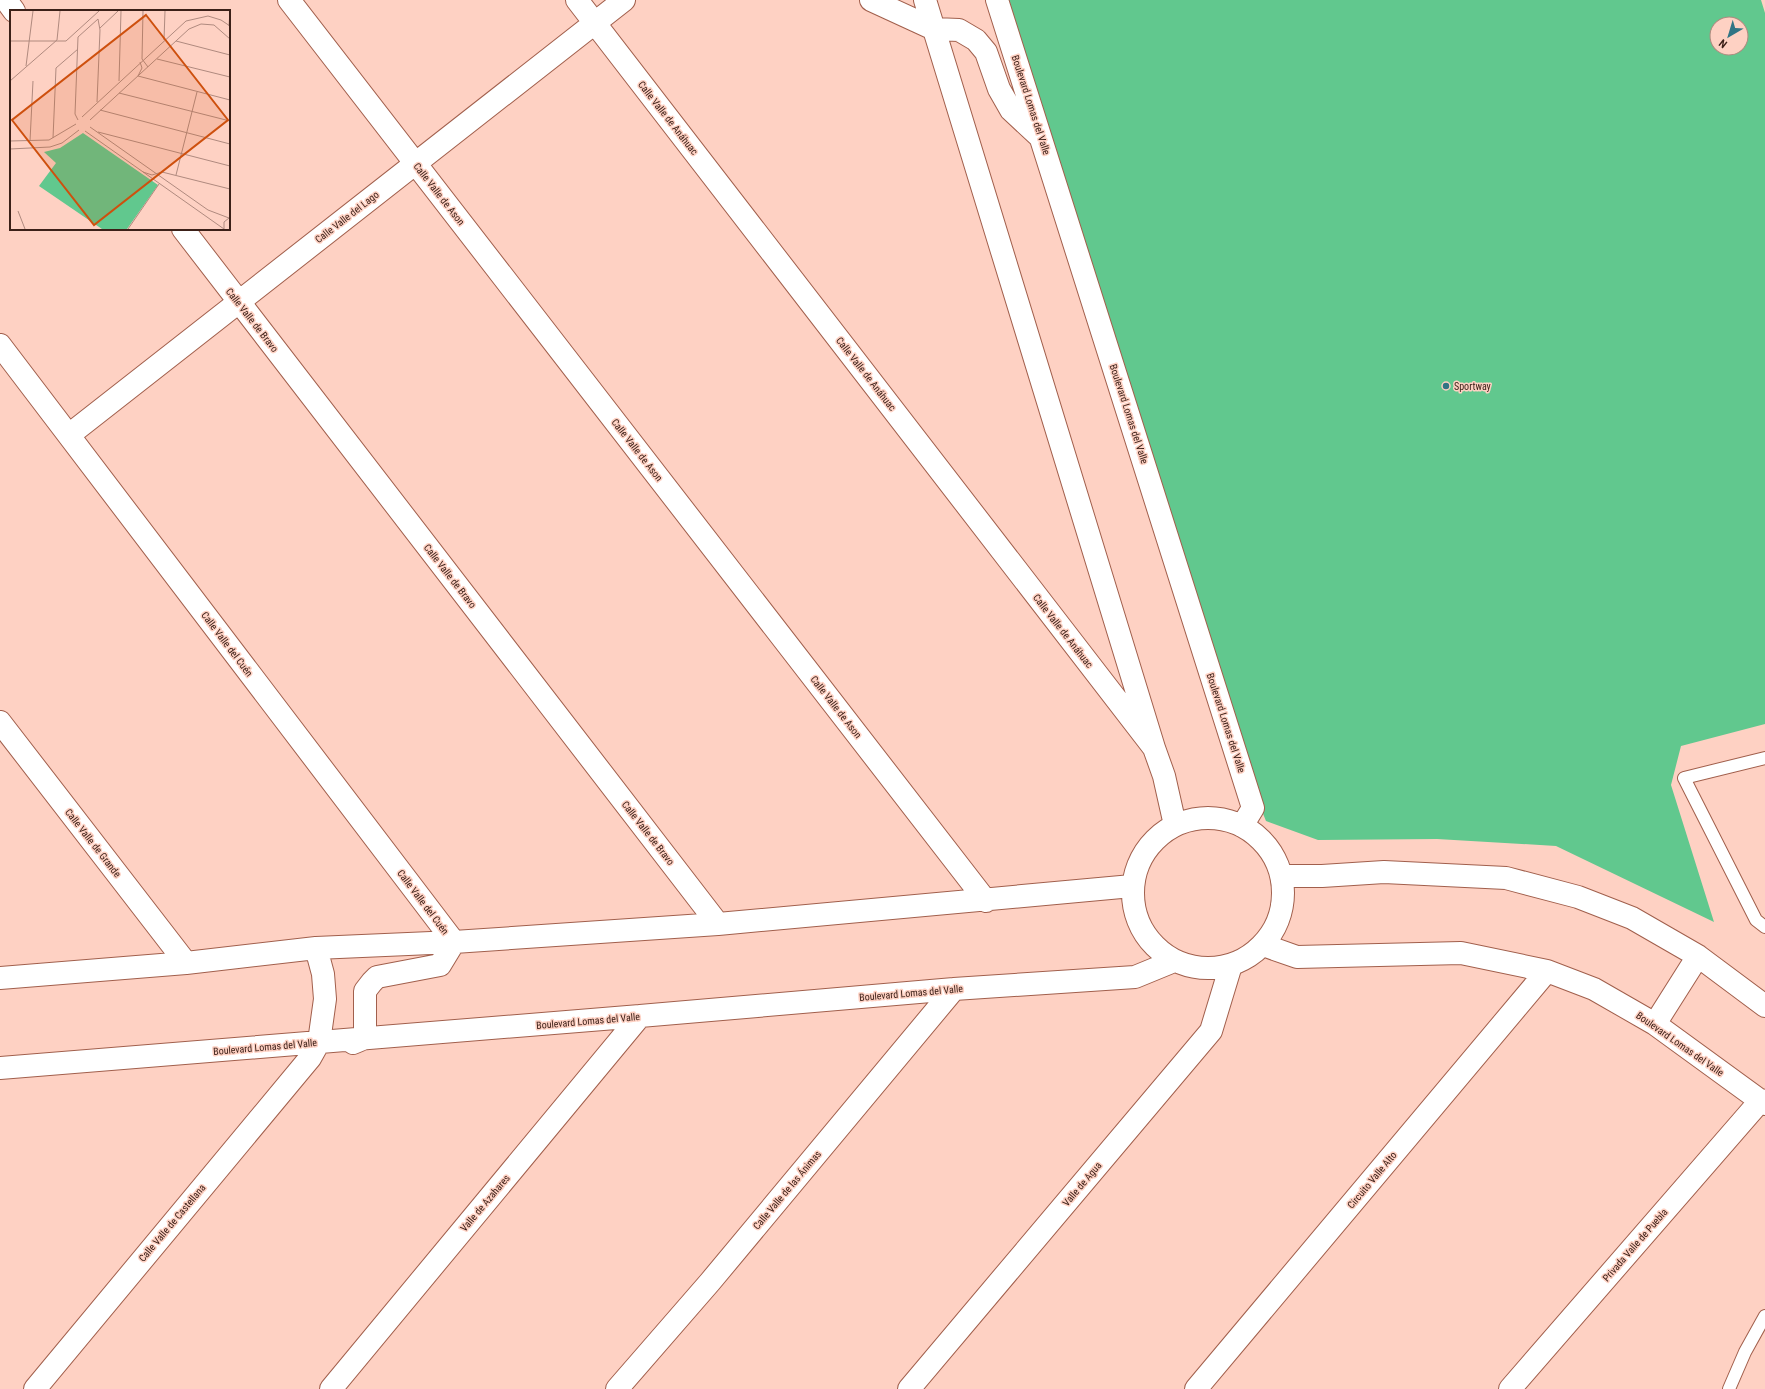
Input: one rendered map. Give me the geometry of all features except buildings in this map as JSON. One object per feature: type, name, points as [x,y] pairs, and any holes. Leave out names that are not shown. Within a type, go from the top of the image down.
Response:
[{"type":"street","points":[[6,0],[13,10]]},
{"type":"street","name":"Calle Valle de Ason","points":[[289,0],[986,901]]},
{"type":"street","name":"Calle Valle de Anáhuac","points":[[577,0],[1154,748]]},
{"type":"street","name":"Calle Valle del Lago","points":[[69,435],[624,0]]},
{"type":"street","points":[[871,0],[934,29],[959,30],[976,40],[986,52],[999,89],[1011,110],[1041,138]]},
{"type":"street","points":[[925,0],[1154,748],[1164,776],[1175,825]]},
{"type":"street","name":"Boulevard Lomas del Valle","points":[[997,0],[1253,808],[1242,826]]},
{"type":"street","name":"Calle Valle de Bravo","points":[[183,230],[718,924]]},
{"type":"street","name":"Calle Valle del Cuén","points":[[0,345],[454,942]]},
{"type":"street","name":"Calle Valle de Grande","points":[[0,722],[186,963]]},
{"type":"street","points":[[1197,818],[1221,819],[1242,826],[1261,840],[1275,859],[1281,876],[1284,894],[1281,913],[1274,930],[1264,944],[1248,957],[1231,965],[1211,969],[1192,968],[1174,961],[1157,950],[1142,932],[1134,910],[1132,886],[1138,864],[1150,844],[1162,833],[1175,825],[1197,818]]},
{"type":"street","points":[[1281,876],[1322,876],[1384,872],[1506,878],[1578,897],[1632,918],[1698,956],[1765,1006]]},
{"type":"street","points":[[0,978],[186,963],[316,948],[454,942],[718,924],[986,901],[1132,886]]},
{"type":"street","points":[[366,1038],[365,991],[372,982],[377,977],[440,965],[454,942]]},
{"type":"street","name":"Boulevard Lomas del Valle","points":[[1264,944],[1297,957],[1460,953],[1547,971],[1594,989],[1655,1024],[1763,1102]]},
{"type":"street","points":[[315,1050],[325,999],[323,974],[316,948]]},
{"type":"street","points":[[1655,1024],[1698,956]]},
{"type":"street","name":"Boulevard Lomas del Valle","points":[[1,1068],[315,1050],[366,1038],[954,989],[1135,977],[1174,961]]},
{"type":"street","name":"Valle de Agua","points":[[908,1389],[1211,1031],[1231,965]]},
{"type":"street","name":"Circuito Valle Alto","points":[[1196,1389],[1547,971]]},
{"type":"street","name":"Calle Valle de las Ánimas","points":[[617,1389],[710,1282],[954,989]]},
{"type":"street","name":"Valle de Azahares","points":[[331,1389],[640,1016]]},
{"type":"street","name":"Calle Valle de Castellana","points":[[35,1389],[315,1050]]},
{"type":"street","name":"Privada Valle de Puebla","points":[[1510,1389],[1763,1102]]},
{"type":"lane","points":[[1765,758],[1684,778],[1756,920],[1765,927]]},
{"type":"lane","points":[[1729,1389],[1745,1352],[1765,1316]]},
{"type":"green space","name":"Sportway","points":[[1009,0],[1761,0],[1765,13],[1765,724],[1681,746],[1671,785],[1714,922],[1556,846],[1437,839],[1318,840],[1266,821],[1242,761]]},
{"type":"place","name":"Sportway","points":[[1446,386]]}]
